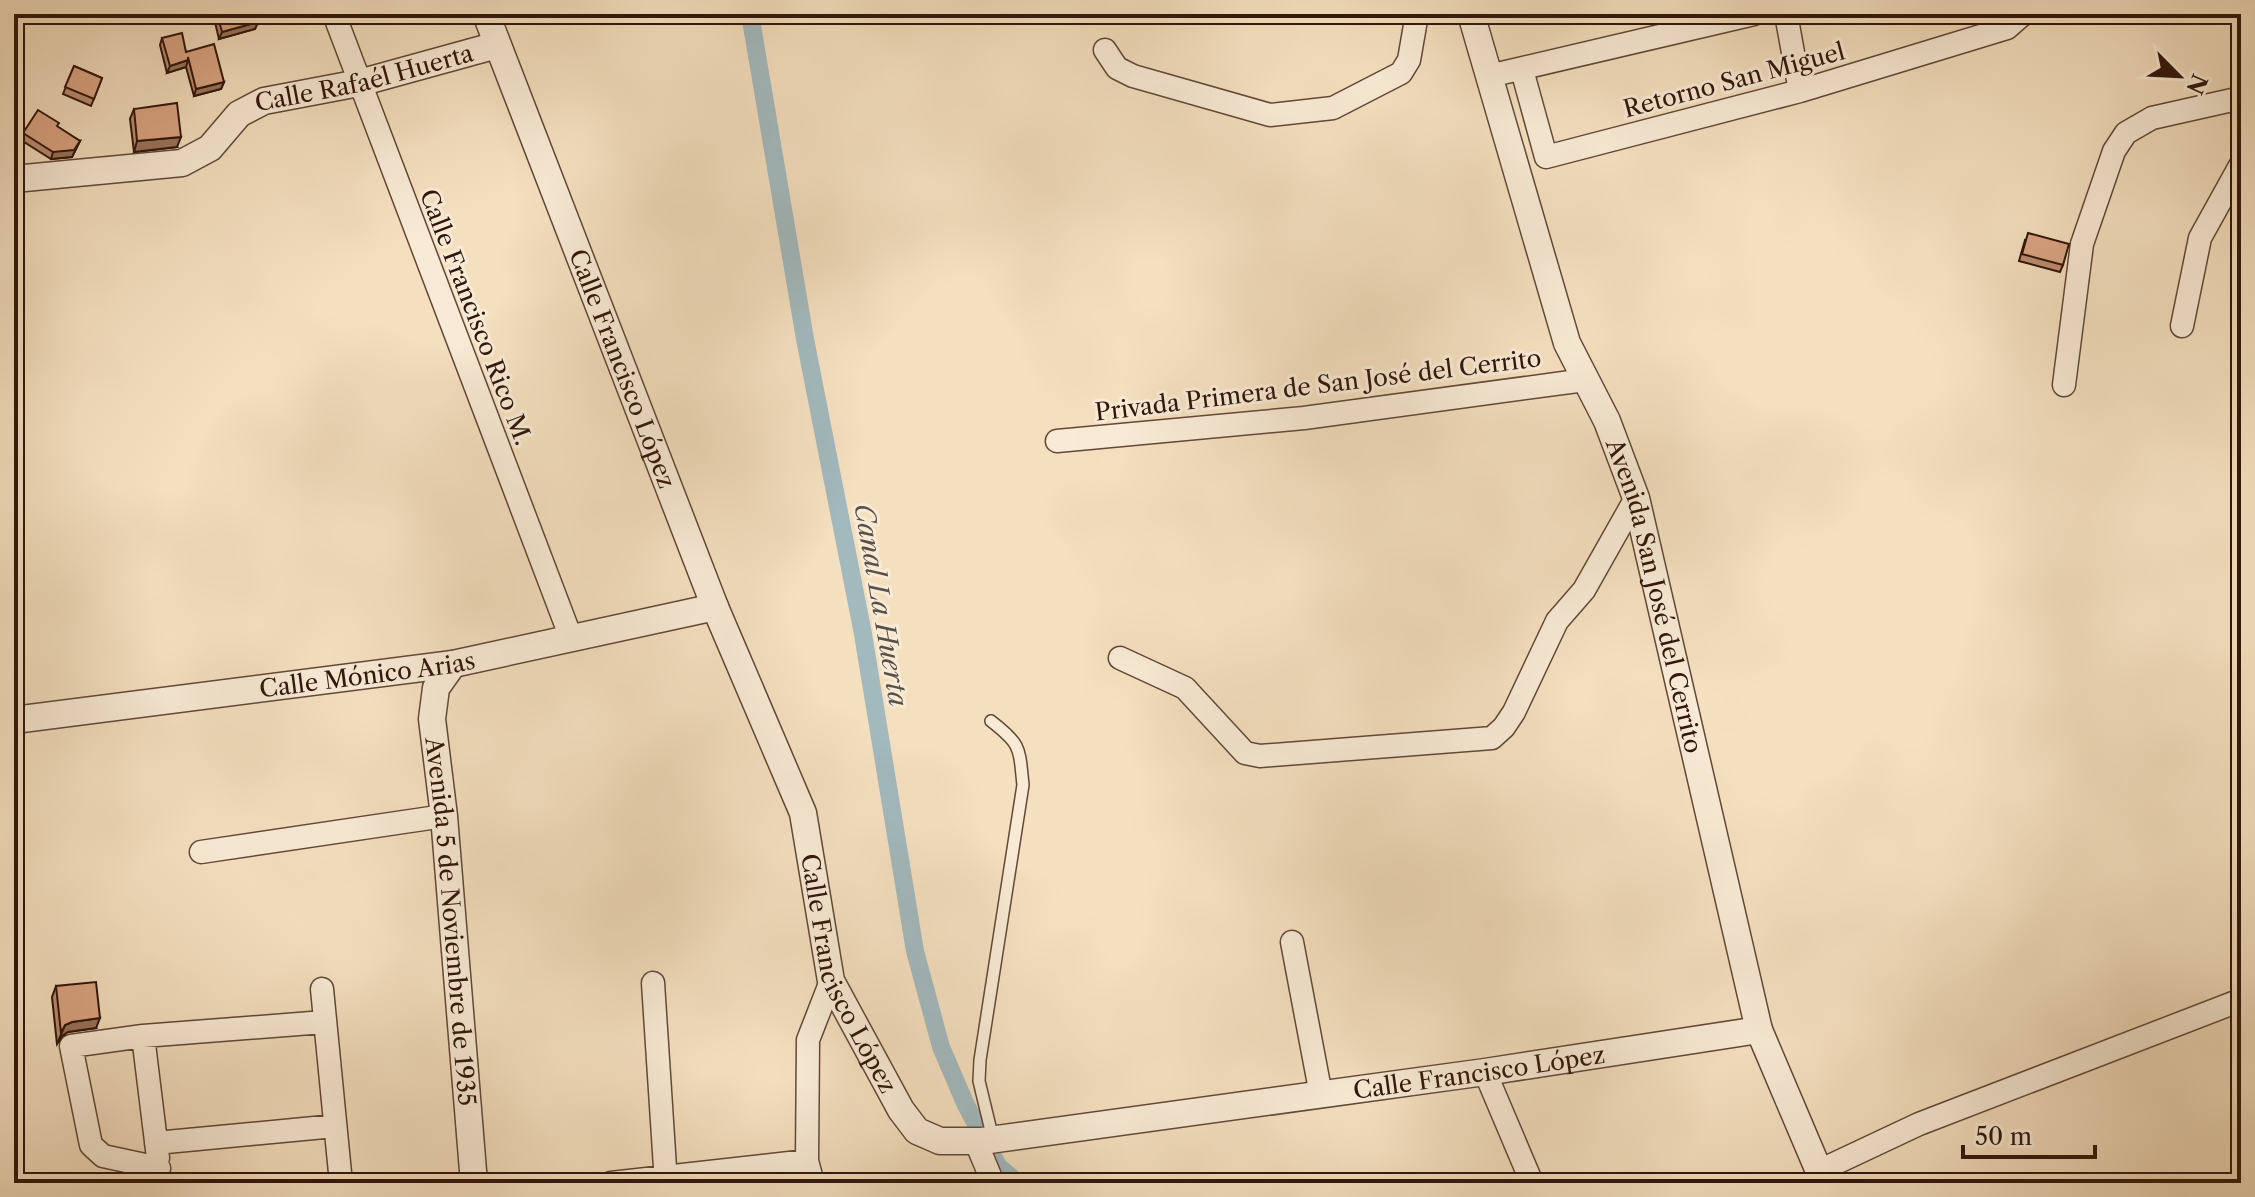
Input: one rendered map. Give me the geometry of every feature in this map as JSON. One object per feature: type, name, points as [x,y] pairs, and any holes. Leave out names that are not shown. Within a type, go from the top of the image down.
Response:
[{"type":"street","name":"Calle Francisco Rico M.","points":[[334,14],[571,638]]},
{"type":"street","name":"Calle Francisco López","points":[[486,14],[715,607],[803,813],[831,981],[901,1110],[917,1131],[940,1141],[985,1141],[1485,1072],[1759,1030]]},
{"type":"street","points":[[1105,50],[1117,68],[1133,76],[1270,115],[1333,108],[1401,73],[1409,60],[1417,14]]},
{"type":"street","name":"Avenida San José del Cerrito","points":[[1471,14],[1567,343],[1607,421],[1636,498],[1759,1030],[1821,1177]]},
{"type":"street","points":[[1489,76],[1754,14]]},
{"type":"street","points":[[1786,14],[1800,91]]},
{"type":"street","name":"Retorno San Miguel","points":[[1522,70],[1546,157],[1800,91],[2007,28],[2023,14]]},
{"type":"street","name":"Calle Rafaél Huerta","points":[[14,179],[182,163],[210,148],[239,114],[264,101],[359,83],[497,45]]},
{"type":"street","points":[[2064,385],[2082,244],[2114,151],[2126,133],[2152,118],[2241,98]]},
{"type":"street","points":[[2182,326],[2200,238],[2241,164]]},
{"type":"street","name":"Privada Primera de San José del Cerrito","points":[[1057,441],[1304,418],[1585,380]]},
{"type":"street","points":[[1120,658],[1185,688],[1245,753],[1260,756],[1492,738],[1514,712],[1557,621],[1584,590],[1636,498]]},
{"type":"street","name":"Calle Mónico Arias","points":[[14,720],[453,664],[715,607]]},
{"type":"street","name":"Avenida 5 de Noviembre de 1935","points":[[453,664],[436,688],[432,719],[444,816],[474,1183]]},
{"type":"street","points":[[201,852],[444,816]]},
{"type":"street","points":[[1292,942],[1321,1095]]},
{"type":"street","points":[[813,1183],[807,1161],[808,1040],[831,981]]},
{"type":"street","points":[[653,983],[666,1180]]},
{"type":"street","points":[[322,989],[341,1183]]},
{"type":"street","points":[[1821,1177],[1919,1124],[2241,1000]]},
{"type":"street","points":[[143,1036],[160,1176],[103,1156],[91,1145],[71,1046],[143,1036],[324,1022]]},
{"type":"street","points":[[1485,1072],[1532,1183]]},
{"type":"street","points":[[156,1143],[335,1126]]},
{"type":"street","points":[[985,1141],[993,1183]]},
{"type":"street","points":[[611,1183],[666,1180],[807,1161]]},
{"type":"lane","points":[[985,1141],[980,1060],[1023,785],[1019,748],[991,721]]},
{"type":"building","points":[[217,14],[255,14],[258,22],[222,32]]},
{"type":"building","points":[[182,33],[186,52],[214,44],[224,82],[196,89],[188,57],[188,60],[170,66],[162,38]]},
{"type":"building","points":[[74,66],[102,78],[94,99],[65,87]]},
{"type":"building","points":[[177,103],[181,137],[137,141],[134,109]]},
{"type":"building","points":[[38,110],[80,141],[74,150],[53,152],[23,133]]},
{"type":"building","points":[[2028,233],[2069,244],[2063,265],[2022,254]]},
{"type":"building","points":[[96,982],[100,1018],[72,1022],[65,1025],[61,1033],[56,986]]},
{"type":"waterway","name":"Canal La Huerta","points":[[750,14],[805,339],[863,634],[915,951],[941,1047],[965,1103],[998,1166],[1018,1183]]},
{"type":"waterway","points":[[2164,14],[2188,21],[2231,14]]}]
